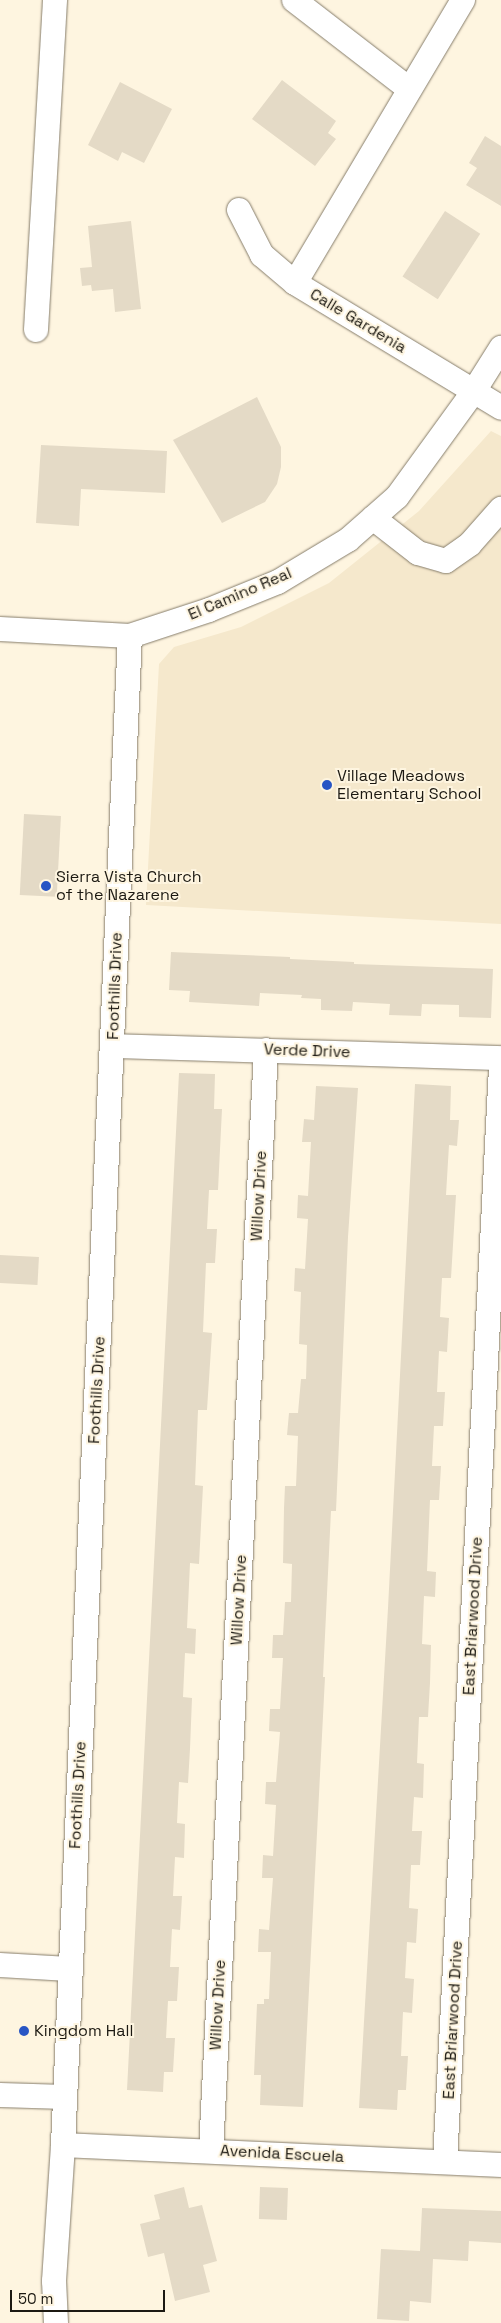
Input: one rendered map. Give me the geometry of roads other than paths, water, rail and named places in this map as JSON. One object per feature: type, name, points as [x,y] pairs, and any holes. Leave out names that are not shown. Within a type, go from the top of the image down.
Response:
[{"type":"street","points":[[36,330],[56,0]]},
{"type":"street","points":[[294,0],[409,89]]},
{"type":"street","points":[[295,283],[463,0]]},
{"type":"street","name":"Calle Gardenia","points":[[239,210],[262,255],[295,283],[501,408]]},
{"type":"street","name":"El Camino Real","points":[[0,629],[130,636],[208,610],[278,582],[348,540],[397,497],[474,391],[501,348]]},
{"type":"street","points":[[373,518],[418,553],[446,561],[470,544],[501,509]]},
{"type":"street","name":"Foothills Drive","points":[[56,2323],[54,2281],[63,2145],[69,1969],[113,1046],[130,636]]},
{"type":"street","name":"Verde Drive","points":[[113,1046],[501,1058]]},
{"type":"street","name":"Willow Drive","points":[[211,2151],[266,1050]]},
{"type":"street","name":"East Briarwood Drive","points":[[445,2162],[501,1069]]},
{"type":"street","points":[[0,1965],[69,1969]]},
{"type":"street","points":[[0,2095],[65,2098]]},
{"type":"street","name":"Avenida Escuela","points":[[63,2145],[501,2165]]},
{"type":"place","name":"Village Meadows Elementary School","points":[[327,785]]},
{"type":"place","name":"Sierra Vista Church of the Nazarene","points":[[46,886]]},
{"type":"place","name":"Kingdom Hall","points":[[24,2031]]}]
